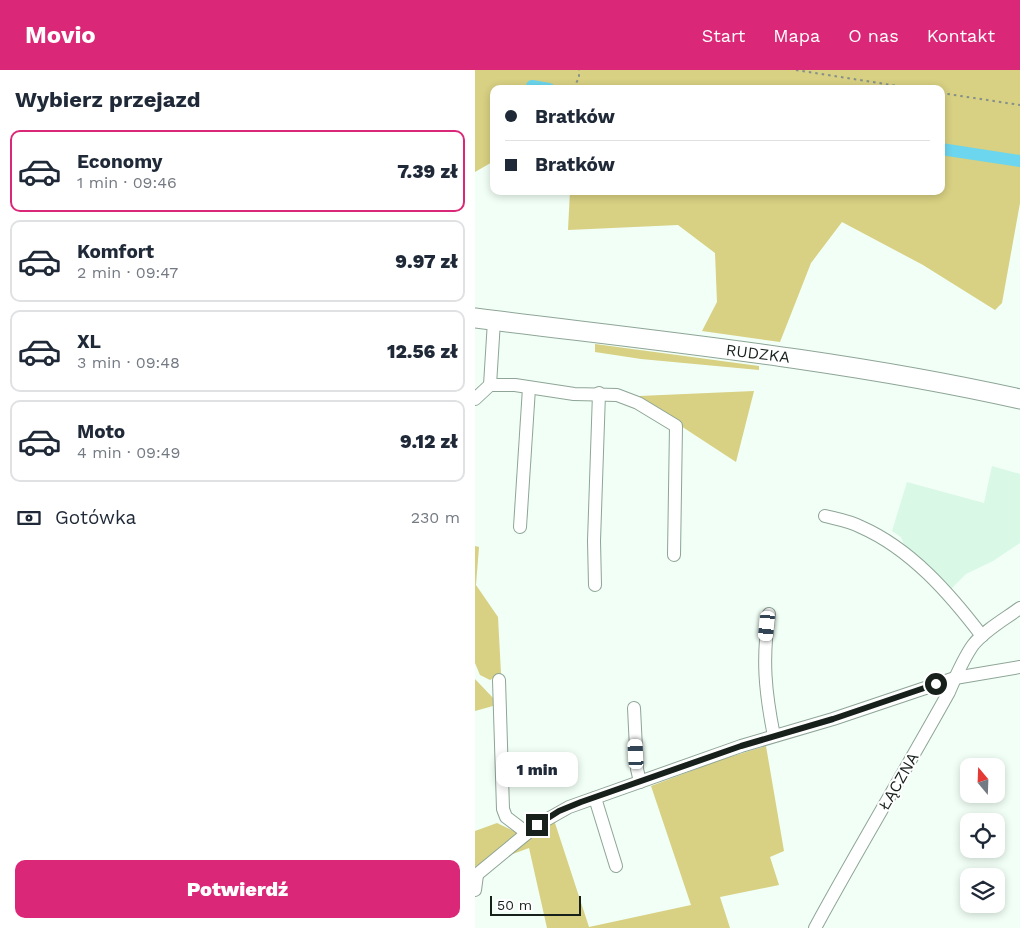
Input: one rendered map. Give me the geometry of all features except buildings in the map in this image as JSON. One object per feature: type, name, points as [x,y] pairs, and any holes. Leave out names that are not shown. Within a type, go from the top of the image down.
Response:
[{"type":"main road","name":"RUDZKA","points":[[475,318],[808,360],[936,381],[1020,399]]},
{"type":"street","points":[[475,399],[490,384],[494,321]]},
{"type":"street","points":[[490,384],[515,385],[573,394],[617,395],[630,399],[676,426],[674,555]]},
{"type":"street","points":[[520,527],[529,388]]},
{"type":"street","points":[[595,585],[594,541],[599,394]]},
{"type":"street","points":[[825,516],[845,520],[862,527],[891,544],[935,581],[983,636]]},
{"type":"street","name":"ŁĄCZNA","points":[[815,928],[858,849],[904,773],[973,645],[1020,608]]},
{"type":"street","points":[[769,614],[764,663],[774,736]]},
{"type":"street","points":[[475,890],[477,884],[476,876],[527,833],[559,811],[774,736],[833,719],[955,678],[1020,667]]},
{"type":"street","points":[[499,680],[503,809],[506,817],[527,833]]},
{"type":"street","points":[[634,708],[637,769],[640,782]]},
{"type":"street","points":[[595,798],[617,866]]},
{"type":"path","points":[[575,85],[579,78],[579,70]]},
{"type":"path","points":[[797,70],[892,85]]},
{"type":"path","points":[[945,94],[1020,105]]},
{"type":"shaded area","points":[[475,70],[1020,70],[1020,203],[1002,303],[995,310],[923,265],[842,222],[811,263],[780,342],[702,331],[717,302],[715,253],[678,225],[568,230],[570,195],[945,195],[945,85],[490,85],[490,163],[475,172]]},
{"type":"shaded area","points":[[595,344],[759,366],[759,370],[641,359],[595,352]]},
{"type":"shaded area","points":[[754,391],[736,462],[639,396]]},
{"type":"shaded area","points":[[992,466],[1020,474],[1020,543],[993,561],[966,574],[951,589],[906,550],[901,537],[892,531],[907,482],[984,503]]},
{"type":"shaded area","points":[[475,546],[479,547],[476,585],[498,617],[501,674],[490,680],[480,675],[475,663]]},
{"type":"shaded area","points":[[475,679],[495,700],[493,706],[475,711]]},
{"type":"shaded area","points":[[766,746],[784,851],[770,857],[779,885],[720,897],[730,928],[547,928],[529,848],[510,855],[544,825],[562,817],[555,823],[589,927],[691,905],[651,786],[720,760]]},
{"type":"shaded area","points":[[497,823],[520,834],[475,870],[475,831]]},
{"type":"waterway","points":[[945,150],[1020,161]]},
{"type":"route","points":[[537,825],[559,811],[581,802],[741,746],[833,719],[936,684]]}]
